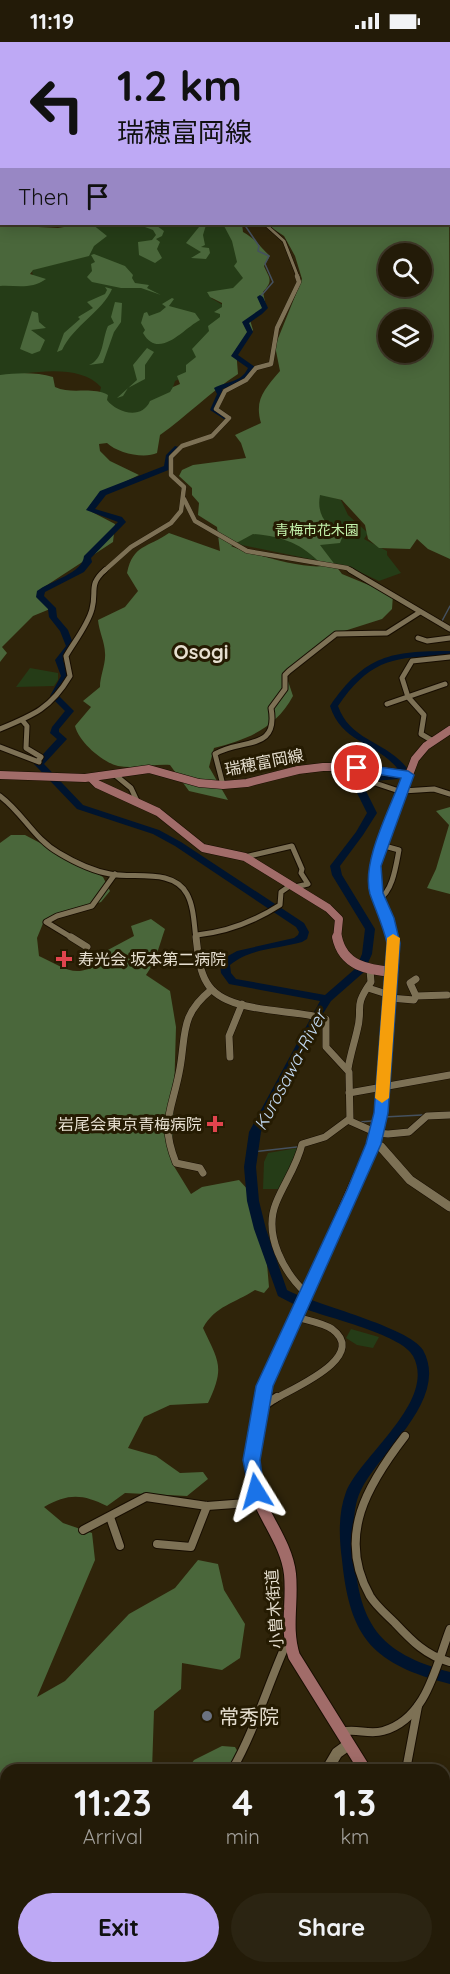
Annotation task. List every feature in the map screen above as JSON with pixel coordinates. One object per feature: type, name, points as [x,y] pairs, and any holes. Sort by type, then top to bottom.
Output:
[{"type":"main road","name":"小曽木街道","points":[[360,1764],[300,1668],[290,1645],[290,1573],[251,1471],[265,1386],[377,1133],[393,972],[393,935],[374,880],[376,859],[402,792],[406,775],[416,757],[433,741],[450,730]]},
{"type":"main road","name":"瑞穂富岡線","points":[[91,778],[135,769],[155,769],[199,783],[223,785],[250,782],[304,769],[341,766],[406,775]]},
{"type":"main road","points":[[0,775],[91,778],[95,783],[164,816],[203,848],[245,857],[293,886],[336,914],[340,924],[336,940],[347,961],[365,969],[393,972]]},
{"type":"street","points":[[0,729],[44,710],[57,698],[70,676],[66,656],[92,609],[92,590],[97,578],[133,546],[171,522],[180,511],[184,498],[184,487],[170,474],[171,457],[185,445],[214,435],[229,418],[216,409],[225,390],[246,380],[256,368],[271,364],[277,328],[299,285],[292,266],[291,251],[279,234],[266,225]]},
{"type":"street","points":[[184,498],[192,518],[238,547],[314,564],[347,568],[450,629]]},
{"type":"street","points":[[223,785],[215,754],[230,746],[258,743],[266,736],[274,724],[271,708],[287,686],[286,674],[336,634],[387,633],[420,612]]},
{"type":"street","points":[[418,638],[427,641],[450,638]]},
{"type":"street","points":[[433,741],[421,734],[424,715],[408,697],[401,680],[411,662],[450,657]]},
{"type":"street","points":[[387,704],[445,684]]},
{"type":"street","points":[[0,747],[38,762],[41,757],[26,748],[27,726],[22,720]]},
{"type":"street","points":[[341,766],[373,783],[402,792],[434,789],[450,795]]},
{"type":"street","points":[[114,774],[131,788],[138,803]]},
{"type":"street","points":[[0,796],[14,808],[47,846],[94,868],[115,874],[167,879],[181,886],[188,897],[201,970],[211,990],[222,997],[242,1004],[322,1017],[326,1020],[326,1047],[348,1070]]},
{"type":"street","points":[[379,899],[383,897],[393,878],[399,850],[381,845]]},
{"type":"street","points":[[196,935],[220,933],[274,909],[281,903],[281,892],[293,886],[308,884],[292,846],[245,857]]},
{"type":"street","points":[[87,947],[46,922],[63,913],[92,906],[110,887],[115,874]]},
{"type":"street","points":[[348,1120],[348,1070],[351,1048],[358,1029],[358,1000],[372,980],[365,969]]},
{"type":"street","points":[[416,996],[410,983],[417,979]]},
{"type":"street","points":[[368,988],[411,1001],[416,996],[447,995]]},
{"type":"street","points":[[203,1173],[200,1168],[176,1163],[168,1145],[165,1120],[178,1077],[181,1037],[187,1018],[211,990]]},
{"type":"street","points":[[230,1057],[228,1035],[242,1004]]},
{"type":"street","points":[[348,1093],[383,1089],[450,1075]]},
{"type":"street","points":[[348,1120],[377,1133],[410,1132],[426,1116],[450,1115]]},
{"type":"street","points":[[306,1295],[283,1266],[273,1223],[274,1206],[298,1163],[302,1144],[325,1137],[348,1120]]},
{"type":"street","points":[[374,1144],[381,1147],[410,1180],[450,1207]]},
{"type":"street","points":[[260,1408],[317,1378],[332,1364],[341,1350],[341,1343],[332,1329],[298,1314]]},
{"type":"street","points":[[405,1436],[377,1473],[355,1533],[368,1594],[418,1648],[436,1663],[450,1662]]},
{"type":"street","points":[[82,1530],[146,1497],[181,1504],[207,1506],[261,1502]]},
{"type":"street","points":[[157,1544],[192,1547],[207,1506]]},
{"type":"street","points":[[110,1517],[120,1546]]},
{"type":"street","points":[[407,1764],[418,1707],[450,1629]]},
{"type":"street","points":[[235,1764],[243,1751],[260,1703],[284,1649],[290,1645]]},
{"type":"street","points":[[340,1732],[387,1729],[418,1707]]},
{"type":"street","points":[[331,1764],[341,1749],[348,1745]]},
{"type":"green space","points":[[0,225],[64,227],[64,225],[93,225],[107,236],[94,246],[89,256],[33,270],[30,274],[46,279],[35,285],[0,286]]},
{"type":"green space","points":[[88,225],[229,225],[247,285],[211,298],[228,308],[193,372],[175,381],[173,387],[178,394],[147,413],[131,415],[98,400],[101,387],[92,379],[80,375],[54,371],[0,378],[0,282],[33,276],[32,271]]},
{"type":"green space","points":[[158,225],[164,231],[162,236],[156,239],[160,242],[157,249],[162,258],[155,263],[139,255],[138,242],[152,240],[156,235],[153,230],[145,227]]},
{"type":"green space","points":[[197,225],[206,225],[203,235],[205,245],[201,247],[209,248],[210,253],[206,259],[191,258],[201,252],[186,243],[199,227]]},
{"type":"green space","points":[[224,225],[242,225],[243,232],[270,256],[264,266],[270,279],[263,292],[266,307],[250,320],[253,330],[236,349],[238,374],[160,435],[157,453],[152,455],[131,454],[117,450],[107,443],[99,444],[100,451],[110,461],[139,475],[100,494],[90,505],[92,512],[115,524],[113,542],[37,593],[50,609],[33,616],[2,647],[7,653],[0,662],[0,375],[26,373],[53,377],[55,387],[102,392],[108,395],[107,400],[111,405],[123,411],[141,411],[150,401],[170,392],[173,387],[180,384],[177,376],[186,372],[186,365],[196,357],[192,349],[209,331],[208,326],[220,317],[220,314],[214,312],[222,307],[222,303],[210,297],[207,292],[233,288],[243,278],[234,266],[237,262],[232,241]]},
{"type":"green space","points":[[268,225],[449,225],[450,559],[428,549],[417,539],[410,549],[379,548],[368,539],[365,525],[342,500],[320,495],[319,503],[324,520],[342,538],[340,543],[320,545],[342,574],[393,595],[392,609],[382,619],[338,633],[285,672],[293,696],[278,717],[260,731],[214,748],[209,767],[228,800],[189,791],[170,765],[124,767],[112,764],[86,745],[75,726],[91,707],[83,701],[100,687],[105,653],[98,620],[125,607],[138,591],[127,573],[137,552],[169,533],[220,551],[217,527],[198,515],[199,503],[192,495],[192,488],[179,476],[182,470],[193,465],[246,458],[241,443],[235,435],[261,423],[259,407],[262,395],[280,371],[275,346],[302,279],[295,256],[284,236]],"holes":[[[253,534],[291,542],[323,566],[290,563],[231,546]]]},
{"type":"green space","points":[[94,254],[125,266],[133,275],[135,283],[149,285],[147,288],[161,295],[141,288],[121,288],[92,282],[87,277],[92,271],[91,264],[95,262],[91,255]]},
{"type":"green space","points":[[105,287],[112,289],[102,305],[73,333],[62,350],[57,352],[64,333],[80,319],[78,317],[93,308],[87,302],[105,294],[107,290]]},
{"type":"green space","points":[[174,299],[169,306],[195,313],[200,320],[172,340],[156,344],[149,341],[143,333],[145,330],[141,323],[144,313],[147,312],[149,316],[160,312],[166,307],[162,304]]},
{"type":"green space","points":[[115,302],[122,303],[121,322],[114,332],[103,363],[89,365],[94,362],[102,348],[108,326],[114,323],[111,317]]},
{"type":"green space","points":[[32,311],[38,313],[39,322],[46,328],[31,330],[45,340],[40,351],[32,354],[20,349]]},
{"type":"green space","points":[[147,348],[154,352],[145,365],[145,379],[128,388],[137,380],[133,365]]},
{"type":"green space","name":"青梅市花木園","points":[[322,494],[341,500],[348,515],[368,533],[364,539],[387,551],[387,555],[401,573],[379,581],[349,567],[237,544],[268,510]]},
{"type":"green space","points":[[30,668],[58,673],[58,680],[54,686],[16,687]]},
{"type":"green space","points":[[450,807],[450,894],[427,888],[436,869],[449,825],[436,811]]},
{"type":"green space","points":[[11,835],[25,835],[103,877],[110,891],[101,902],[44,921],[37,938],[39,956],[64,968],[85,970],[103,962],[106,951],[134,936],[131,926],[151,919],[165,929],[155,959],[146,975],[170,991],[176,1027],[172,1163],[191,1194],[202,1187],[239,1180],[251,1193],[267,1264],[269,1287],[264,1293],[255,1290],[226,1306],[213,1315],[203,1328],[218,1365],[217,1381],[208,1403],[170,1405],[144,1417],[128,1448],[156,1456],[180,1473],[203,1472],[208,1479],[187,1496],[125,1493],[107,1506],[83,1497],[68,1497],[44,1507],[63,1523],[92,1533],[95,1560],[37,1697],[65,1681],[129,1614],[175,1588],[198,1560],[218,1564],[224,1590],[245,1624],[240,1658],[222,1670],[182,1663],[181,1689],[154,1711],[152,1764],[0,1764],[0,843]]},
{"type":"green space","points":[[298,1148],[296,1159],[279,1189],[263,1189],[264,1162],[268,1153]]},
{"type":"green space","points":[[351,1329],[379,1337],[373,1348],[357,1345],[346,1338]]},
{"type":"green space","points":[[222,1746],[235,1747],[242,1759],[239,1764],[191,1764],[194,1760]]},
{"type":"waterway","points":[[245,225],[259,246],[258,251],[269,256],[265,264],[273,282],[260,297]]},
{"type":"waterway","points":[[260,297],[265,308],[260,313]]},
{"type":"waterway","points":[[227,417],[214,410],[221,394],[218,388],[243,380],[250,372],[252,367],[234,356],[250,332],[245,322],[257,314]]},
{"type":"waterway","points":[[178,448],[170,455],[168,467],[103,493],[90,510],[122,522],[87,558],[88,562],[81,570],[41,591],[40,597],[52,608],[53,617],[64,630],[70,646],[59,660],[65,676],[54,696],[70,711],[55,729],[54,733],[62,739],[39,764],[80,807],[156,832],[178,844],[300,925],[304,932],[303,937],[298,940],[250,950],[232,958],[225,964],[226,973],[233,982],[327,999]]},
{"type":"waterway","points":[[442,621],[450,606]]},
{"type":"waterway","name":"Kurosawa-River","points":[[327,999],[360,970],[367,954],[370,929],[337,875],[335,866],[372,813],[361,791],[363,784],[372,778],[395,777],[402,768],[395,760],[345,727],[338,718],[334,706],[348,687],[381,661],[406,655],[450,654]]},
{"type":"waterway","name":"Kurosawa-River","points":[[327,999],[255,1132],[250,1167],[253,1201],[282,1293],[395,1336],[418,1352],[425,1370],[423,1388],[403,1425],[361,1477],[353,1492],[348,1515],[348,1555],[356,1602],[363,1622],[373,1638],[403,1663],[450,1678]]},
{"type":"waterway","points":[[384,1117],[422,1115]]},
{"type":"waterway","points":[[359,1122],[372,1121]]},
{"type":"waterway","points":[[252,1152],[297,1147]]},
{"type":"slow traffic","points":[[382,1098],[393,972],[393,938]]},
{"type":"place","name":"寿光会 坂本第二病院","points":[[64,959]]},
{"type":"place","name":"岩尾会東京青梅病院","points":[[215,1124]]},
{"type":"place","name":"常秀院","points":[[207,1716]]},
{"type":"district","name":"Osogi","points":[[201,651]]},
{"type":"route","points":[[256,1491],[251,1471],[265,1386],[374,1144],[381,1113],[394,943],[388,918],[376,893],[374,866],[408,775],[357,768]]}]
